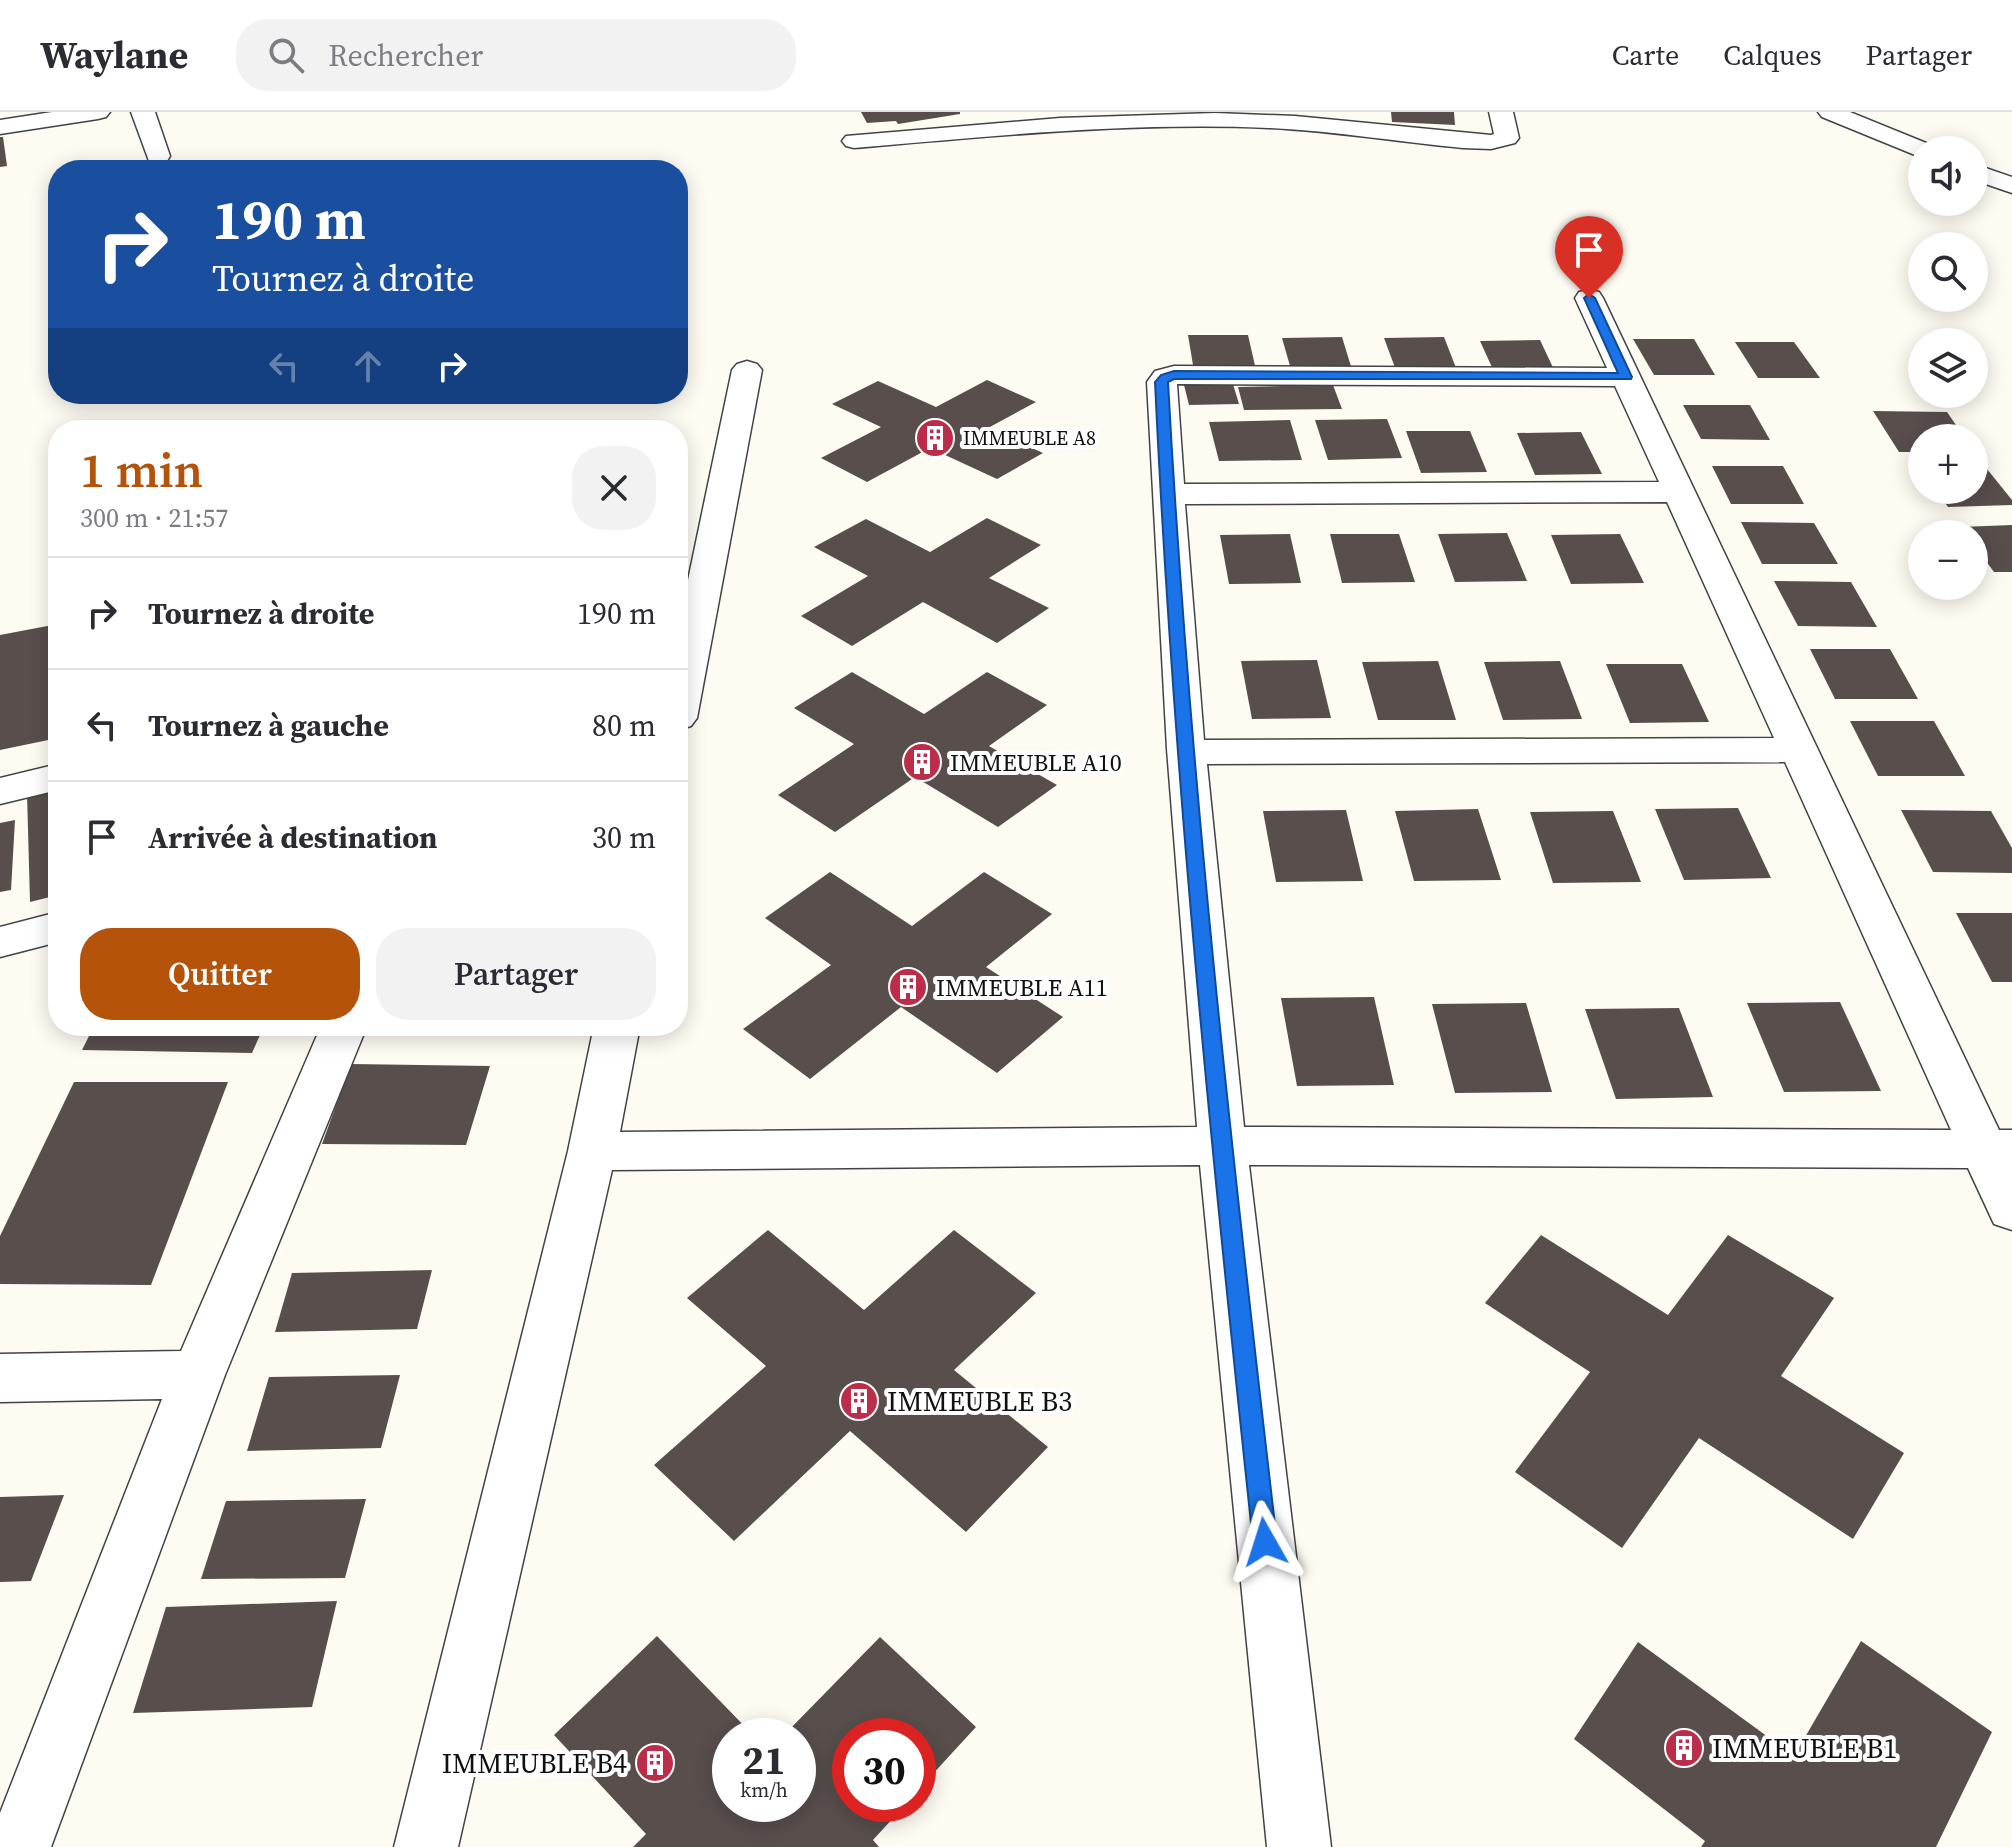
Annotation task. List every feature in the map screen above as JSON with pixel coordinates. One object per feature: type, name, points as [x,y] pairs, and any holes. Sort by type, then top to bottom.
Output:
[{"type":"street","points":[[0,127],[98,112]]},
{"type":"street","points":[[143,112],[158,156]]},
{"type":"street","points":[[854,141],[1062,123],[1178,120],[1270,122],[1491,142],[1507,138],[1501,112]]},
{"type":"street","points":[[1830,112],[1908,144]]},
{"type":"street","points":[[1988,177],[2012,186]]},
{"type":"street","points":[[1589,298],[1799,750],[1998,1149],[2012,1210]]},
{"type":"street","points":[[688,668],[747,370]]},
{"type":"street","points":[[1299,1847],[1221,1146],[1167,494],[1162,382],[1165,377],[1626,377]]},
{"type":"street","points":[[1167,494],[1680,492]]},
{"type":"street","points":[[1188,752],[1799,750]]},
{"type":"street","points":[[0,791],[48,779]]},
{"type":"street","points":[[0,942],[48,930]]},
{"type":"street","points":[[19,1847],[198,1375],[340,1036]]},
{"type":"street","points":[[426,1847],[592,1151],[615,1036]]},
{"type":"street","points":[[592,1151],[1221,1146],[1998,1149]]},
{"type":"street","points":[[0,1378],[198,1375]]},
{"type":"building","points":[[861,112],[960,114],[898,124],[896,121],[867,123]]},
{"type":"building","points":[[1391,112],[1454,112],[1455,125],[1392,122]]},
{"type":"building","points":[[0,137],[3,137],[7,166],[0,167]]},
{"type":"building","points":[[1188,335],[1248,335],[1256,370],[1194,371]]},
{"type":"building","points":[[1342,337],[1353,373],[1292,373],[1282,338]]},
{"type":"building","points":[[1444,337],[1458,373],[1397,373],[1384,338]]},
{"type":"building","points":[[1633,339],[1694,339],[1715,375],[1654,375]]},
{"type":"building","points":[[1540,340],[1557,376],[1496,376],[1480,341]]},
{"type":"building","points":[[1735,342],[1794,342],[1820,378],[1758,378]]},
{"type":"building","name":"IMMEUBLE A8","points":[[987,380],[1036,402],[988,428],[1043,453],[997,479],[930,448],[867,482],[821,458],[881,427],[832,404],[878,381],[936,407]]},
{"type":"building","points":[[1233,384],[1239,404],[1189,405],[1184,385]]},
{"type":"building","points":[[1333,385],[1342,409],[1244,410],[1238,387]]},
{"type":"building","points":[[1683,405],[1750,405],[1770,440],[1701,439]]},
{"type":"building","points":[[1873,411],[1947,412],[1955,424],[1908,424],[1908,452],[1899,452]]},
{"type":"building","points":[[1387,419],[1402,458],[1328,460],[1315,420]]},
{"type":"building","points":[[1290,420],[1302,460],[1219,461],[1209,422]]},
{"type":"building","points":[[1406,431],[1470,431],[1487,472],[1421,473]]},
{"type":"building","points":[[1581,432],[1602,474],[1535,475],[1517,433]]},
{"type":"building","points":[[1712,466],[1783,466],[1804,504],[1731,504]]},
{"type":"building","points":[[1988,470],[2012,500],[2012,505],[1948,507],[1946,504],[1988,504]]},
{"type":"building","points":[[987,518],[1041,545],[989,578],[1049,608],[997,643],[923,602],[852,646],[801,616],[868,576],[814,547],[866,519],[930,552]]},
{"type":"building","points":[[1741,522],[1814,523],[1838,564],[1762,564]]},
{"type":"building","points":[[2012,525],[2012,572],[1994,572],[1988,564],[1988,526]]},
{"type":"building","points":[[1507,533],[1527,581],[1455,582],[1438,534]]},
{"type":"building","points":[[1290,534],[1301,583],[1229,584],[1220,535]]},
{"type":"building","points":[[1330,534],[1399,534],[1415,582],[1342,583]]},
{"type":"building","points":[[1620,534],[1644,583],[1571,584],[1551,535]]},
{"type":"building","points":[[1774,581],[1851,582],[1877,627],[1798,626]]},
{"type":"building","points":[[48,626],[48,740],[0,750],[0,635]]},
{"type":"building","points":[[1810,649],[1890,649],[1918,699],[1835,699]]},
{"type":"building","points":[[1317,660],[1331,718],[1252,719],[1241,661]]},
{"type":"building","points":[[1438,661],[1456,720],[1378,720],[1362,662]]},
{"type":"building","points":[[1560,661],[1582,719],[1503,720],[1484,662]]},
{"type":"building","points":[[1606,664],[1682,664],[1709,722],[1630,723]]},
{"type":"building","name":"IMMEUBLE A10","points":[[852,672],[924,714],[987,672],[1047,705],[989,746],[1057,785],[998,827],[915,777],[835,832],[778,795],[854,744],[794,708]]},
{"type":"building","points":[[1850,721],[1934,721],[1965,776],[1878,776]]},
{"type":"building","points":[[48,789],[48,898],[30,902],[27,794]]},
{"type":"building","points":[[1738,808],[1771,878],[1684,880],[1655,809]]},
{"type":"building","points":[[1478,809],[1501,880],[1414,881],[1395,811]]},
{"type":"building","points":[[1346,810],[1363,881],[1276,882],[1263,811]]},
{"type":"building","points":[[1901,810],[1991,811],[2012,848],[2012,873],[1933,872]]},
{"type":"building","points":[[1613,811],[1641,882],[1553,883],[1530,812]]},
{"type":"building","points":[[15,820],[11,890],[0,892],[0,823]]},
{"type":"building","name":"IMMEUBLE A11","points":[[830,872],[912,926],[984,872],[1052,914],[986,967],[1063,1017],[997,1073],[901,1007],[810,1079],[743,1029],[831,965],[765,918]]},
{"type":"building","points":[[1956,913],[2012,913],[2012,982],[1992,982]]},
{"type":"building","points":[[1374,997],[1394,1085],[1297,1086],[1281,998]]},
{"type":"building","points":[[1840,1002],[1881,1091],[1784,1092],[1747,1003]]},
{"type":"building","points":[[1526,1003],[1552,1092],[1455,1093],[1432,1004]]},
{"type":"building","points":[[1679,1008],[1713,1097],[1616,1099],[1585,1009]]},
{"type":"building","points":[[89,1036],[260,1036],[252,1053],[82,1050]]},
{"type":"building","points":[[351,1064],[490,1066],[466,1145],[322,1144]]},
{"type":"building","points":[[74,1082],[228,1082],[151,1285],[0,1284],[0,1236]]},
{"type":"building","name":"IMMEUBLE B3","points":[[768,1230],[864,1310],[954,1230],[1036,1293],[954,1370],[1048,1447],[966,1532],[850,1431],[734,1541],[654,1465],[766,1366],[687,1298]]},
{"type":"building","points":[[1541,1235],[1668,1315],[1728,1235],[1834,1298],[1781,1376],[1904,1453],[1853,1539],[1699,1438],[1622,1548],[1515,1472],[1590,1372],[1485,1303]]},
{"type":"building","points":[[432,1270],[417,1329],[275,1332],[292,1273]]},
{"type":"building","points":[[400,1375],[381,1448],[247,1451],[269,1377]]},
{"type":"building","points":[[64,1495],[31,1581],[0,1582],[0,1497]]},
{"type":"building","points":[[366,1499],[345,1578],[201,1579],[226,1501]]},
{"type":"building","points":[[337,1601],[312,1707],[133,1713],[166,1607]]},
{"type":"building","name":"IMMEUBLE B4","points":[[657,1636],[737,1718],[712,1718],[712,1822],[816,1822],[816,1718],[801,1718],[880,1637],[976,1727],[936,1770],[936,1718],[832,1718],[832,1822],[890,1822],[873,1840],[879,1847],[633,1847],[646,1834],[554,1735]]},
{"type":"building","name":"IMMEUBLE B1","points":[[1861,1641],[1992,1732],[1936,1847],[1701,1847],[1705,1841],[1574,1739],[1638,1642],[1794,1756]]},
{"type":"place","name":"IMMEUBLE A8","points":[[935,438]]},
{"type":"place","name":"IMMEUBLE A10","points":[[922,762]]},
{"type":"place","name":"IMMEUBLE A11","points":[[908,987]]},
{"type":"place","name":"IMMEUBLE B3","points":[[859,1401]]},
{"type":"place","name":"IMMEUBLE B1","points":[[1684,1748]]},
{"type":"place","name":"IMMEUBLE B4","points":[[655,1763]]},
{"type":"route","points":[[1265,1542],[1221,1146],[1167,494],[1162,382],[1165,377],[1174,375],[1626,377],[1589,298]]}]
